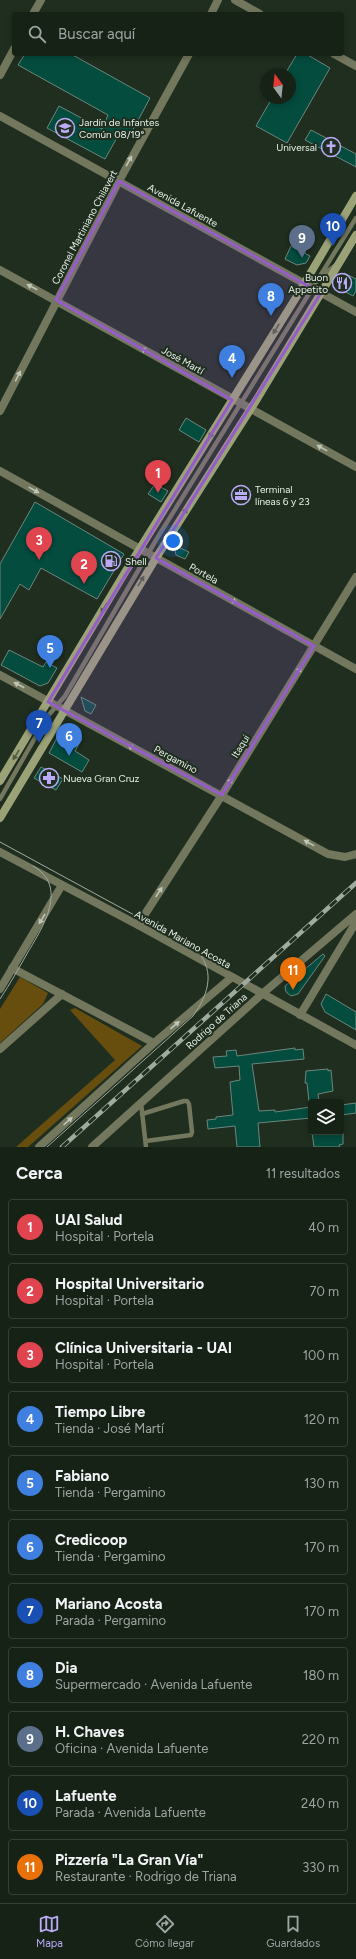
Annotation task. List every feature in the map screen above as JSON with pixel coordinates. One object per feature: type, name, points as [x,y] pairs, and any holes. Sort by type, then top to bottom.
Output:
[{"type":"main road","points":[[0,781],[52,704],[140,550],[304,284],[356,196]]},
{"type":"main road","points":[[0,818],[65,712],[152,556],[250,409],[356,235]]},
{"type":"street","points":[[34,12],[41,0]]},
{"type":"street","points":[[212,12],[218,0]]},
{"type":"street","points":[[234,0],[256,12]]},
{"type":"street","points":[[0,75],[12,53]]},
{"type":"street","name":"Coronel Martiniano Chilavert","points":[[0,411],[56,300],[187,56]]},
{"type":"street","points":[[338,56],[356,66]]},
{"type":"street","name":"Avenida Lafuente","points":[[0,116],[356,312]]},
{"type":"street","name":"José Martí","points":[[0,270],[56,300],[232,400],[356,467]]},
{"type":"street","name":"Portela","points":[[0,471],[356,669]]},
{"type":"street","name":"Itaqui","points":[[138,925],[222,795],[356,577]]},
{"type":"street","name":"Pergamino","points":[[0,675],[65,712],[222,795],[328,854],[345,857],[356,854]]},
{"type":"street","name":"Avenida Mariano Acosta","points":[[0,852],[138,925],[356,1045]]},
{"type":"street","points":[[0,989],[62,885]]},
{"type":"street","name":"Rodrigo de Triana","points":[[92,1147],[262,994],[356,914]]},
{"type":"street","points":[[300,1015],[356,922]]},
{"type":"street","points":[[12,968],[154,1044]]},
{"type":"street","points":[[39,1147],[154,1044],[232,977]]},
{"type":"street","points":[[0,1049],[62,994]]},
{"type":"lane","points":[[0,799],[52,704],[65,696],[152,556],[241,404],[356,218]]},
{"type":"lane","points":[[321,276],[339,263]]},
{"type":"lane","points":[[142,1114],[184,1101],[187,1101],[189,1104],[191,1135],[146,1141]]},
{"type":"lane","points":[[141,1103],[146,1147]]},
{"type":"highlighted area","points":[[119,181],[321,293],[156,558],[314,646],[222,795],[48,702],[232,400],[56,300]]},
{"type":"shaded area","points":[[20,977],[48,993],[43,1004],[0,1043],[0,1009]]},
{"type":"shaded area","points":[[75,1008],[142,1046],[28,1147],[16,1147],[115,1060],[70,1010]]},
{"type":"building","points":[[24,56],[75,56],[150,98],[128,139],[119,134],[105,159],[47,128],[59,106],[102,129],[108,115],[18,65]]},
{"type":"building","points":[[296,56],[309,56],[330,68],[287,143],[256,126],[269,104],[296,104],[296,68],[289,68]]},
{"type":"building","name":"Universal","points":[[311,130],[356,154],[356,167],[305,140]]},
{"type":"building","points":[[291,246],[310,256],[306,263],[297,265],[285,259]]},
{"type":"building","points":[[344,273],[356,279],[356,291],[353,296],[338,288]]},
{"type":"building","points":[[186,418],[206,430],[199,442],[179,430]]},
{"type":"building","points":[[155,484],[168,491],[161,502],[148,494]]},
{"type":"building","points":[[35,502],[124,554],[97,599],[41,568],[29,590],[20,584],[0,619],[0,564]]},
{"type":"building","points":[[178,547],[189,552],[185,559],[176,555],[175,551]]},
{"type":"building","points":[[9,650],[43,667],[46,662],[57,668],[48,683],[40,686],[1,665]]},
{"type":"building","points":[[81,697],[96,705],[91,714],[85,711]]},
{"type":"building","points":[[68,731],[82,739],[75,751],[89,760],[82,772],[49,753],[59,734]]},
{"type":"building","name":"Nueva Gran Cruz","points":[[41,767],[63,779],[56,790],[34,778]]},
{"type":"building","points":[[323,954],[325,956],[298,994],[291,996],[286,992],[285,986]]},
{"type":"building","points":[[326,994],[356,1012],[356,1030],[325,1012],[321,1004]]},
{"type":"building","points":[[295,1048],[295,1050],[303,1049],[304,1059],[252,1064],[259,1111],[275,1110],[275,1112],[308,1107],[308,1118],[258,1123],[260,1147],[237,1147],[235,1126],[208,1129],[207,1120],[216,1119],[216,1117],[233,1115],[230,1082],[240,1080],[239,1066],[215,1068],[213,1057],[227,1056],[226,1051],[236,1050],[237,1056]]},
{"type":"building","points":[[331,1070],[333,1091],[318,1094],[319,1099],[309,1099],[307,1083],[305,1083],[306,1071]]},
{"type":"building","points":[[356,1103],[356,1113],[344,1115],[344,1105]]},
{"type":"building","points":[[312,1135],[343,1135],[343,1144],[339,1145],[340,1147],[314,1147]]},
{"type":"tram line","points":[[0,842],[193,947],[205,963],[208,972],[207,989],[193,1016],[47,1147]]},
{"type":"tram line","points":[[0,999],[40,931],[50,907],[50,884],[44,874],[33,866]]},
{"type":"railway","points":[[62,1147],[356,883]]},
{"type":"place","name":"Jardín de Infantes Común 08/19°","points":[[65,128]]},
{"type":"place","name":"Universal","points":[[331,147]]},
{"type":"place","name":"Lafuente","points":[[333,246]]},
{"type":"place","name":"H. Chaves","points":[[302,258]]},
{"type":"place","name":"Buon Appetito","points":[[342,283]]},
{"type":"place","name":"Dia","points":[[271,316]]},
{"type":"place","name":"Tiempo Libre","points":[[232,378]]},
{"type":"place","name":"UAI Salud","points":[[158,493]]},
{"type":"place","name":"Terminal líneas 6 y 23","points":[[241,495]]},
{"type":"place","name":"Clínica Universitaria - UAI","points":[[39,560]]},
{"type":"place","name":"Shell","points":[[111,561]]},
{"type":"place","name":"Hospital Universitario","points":[[84,584]]},
{"type":"place","name":"Fabiano","points":[[50,668]]},
{"type":"place","name":"Mariano Acosta","points":[[39,743]]},
{"type":"place","name":"Credicoop","points":[[69,756]]},
{"type":"place","name":"Nueva Gran Cruz","points":[[49,778]]},
{"type":"place","name":"Pizzería \"La Gran Vía\"","points":[[293,990]]}]
